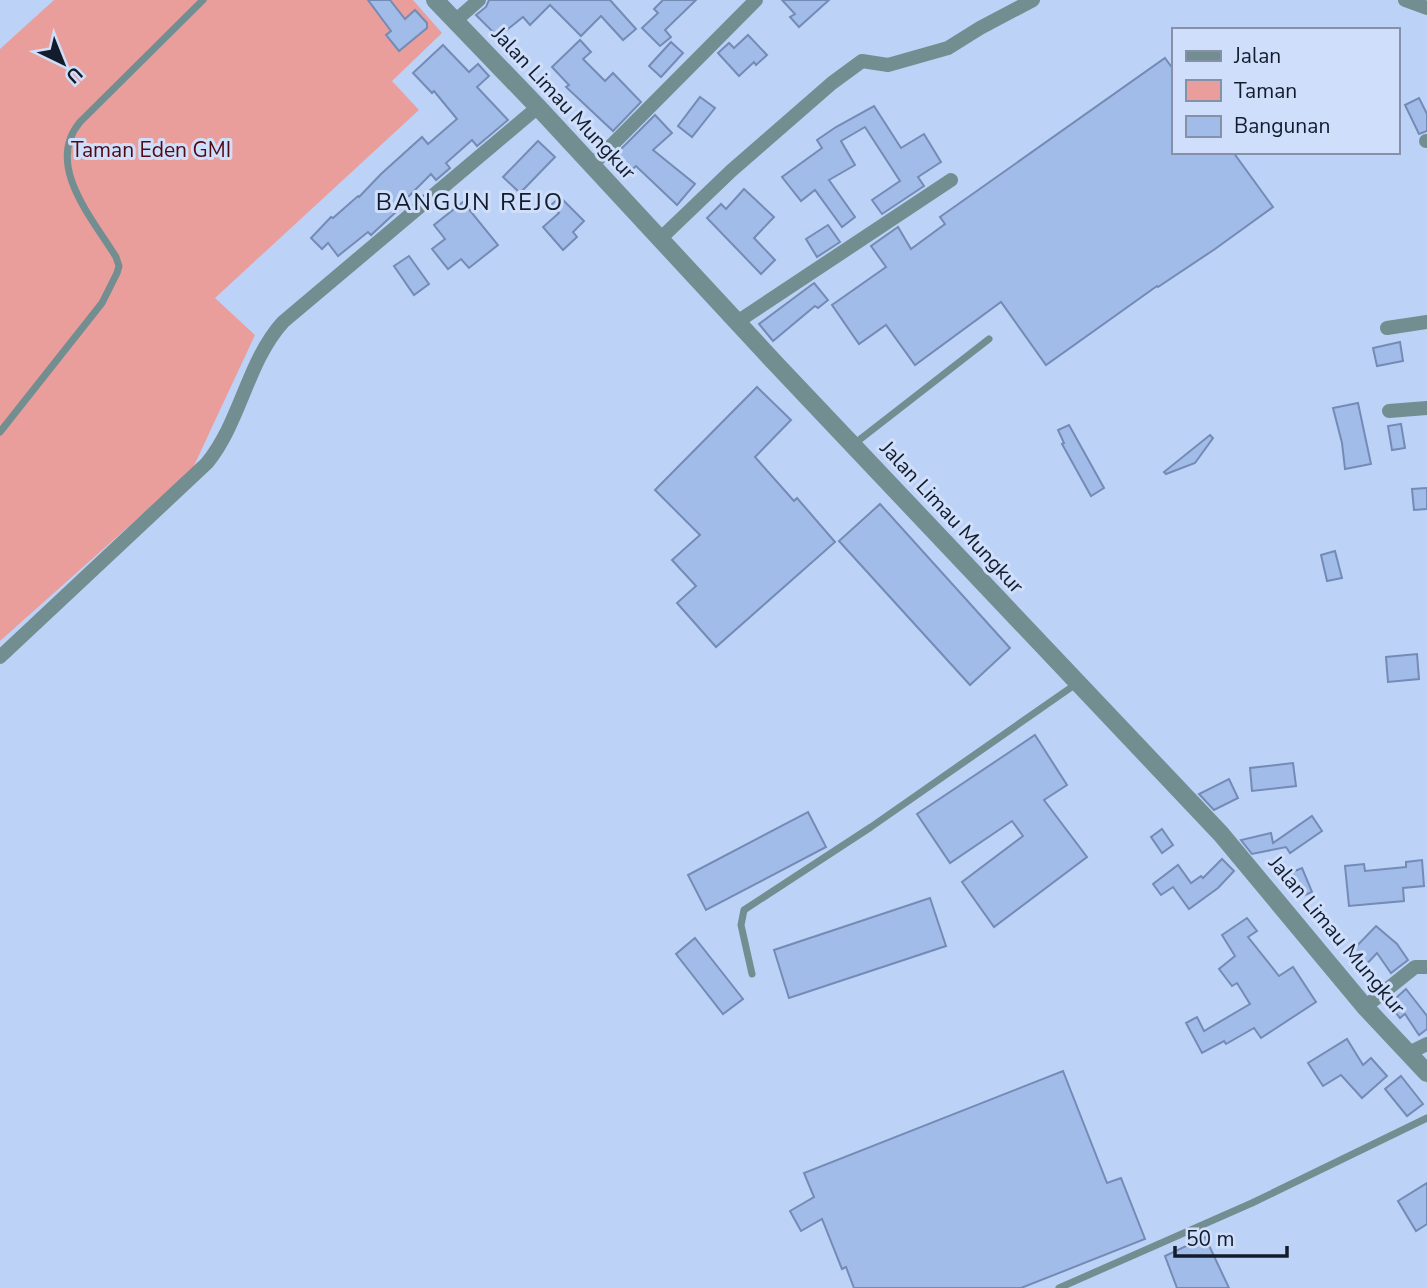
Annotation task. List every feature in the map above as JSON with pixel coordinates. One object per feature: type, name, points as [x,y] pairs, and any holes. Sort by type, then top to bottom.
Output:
[{"type":"street","name":"Jalan Limau Mungkur","points":[[435,0],[1221,834],[1366,1007],[1427,1073]]},
{"type":"street","points":[[455,21],[479,0]]},
{"type":"street","points":[[592,165],[756,0]]},
{"type":"street","points":[[660,239],[731,171],[832,83],[862,61],[888,65],[948,48],[1033,0]]},
{"type":"street","points":[[1405,0],[1427,8]]},
{"type":"street","points":[[0,657],[207,463],[222,442],[267,343],[283,322],[538,107]]},
{"type":"street","points":[[737,322],[951,180]]},
{"type":"street","points":[[1387,328],[1427,322]]},
{"type":"street","points":[[1389,411],[1427,408]]},
{"type":"street","points":[[1366,1007],[1415,967],[1427,967]]},
{"type":"street","points":[[1409,1053],[1427,1044]]},
{"type":"lane","points":[[0,432],[102,303],[119,266],[72,182],[66,156],[69,139],[80,122],[203,0]]},
{"type":"lane","points":[[853,445],[989,340]]},
{"type":"lane","points":[[752,974],[741,925],[744,910],[871,827],[1077,684]]},
{"type":"lane","points":[[1059,1288],[1252,1203],[1427,1118]]},
{"type":"green space","name":"Taman Eden GMI","points":[[54,0],[413,0],[442,33],[392,81],[419,110],[215,298],[255,335],[192,470],[0,641],[0,49]]},
{"type":"building","points":[[368,0],[390,0],[405,19],[415,10],[427,23],[427,28],[399,51],[386,35],[391,31]]},
{"type":"building","points":[[489,0],[610,0],[636,29],[623,40],[601,16],[581,36],[550,5],[530,25],[523,17],[498,37],[476,15],[486,7]]},
{"type":"building","points":[[663,0],[696,0],[665,30],[671,37],[660,46],[642,28],[658,13],[654,9]]},
{"type":"building","points":[[782,0],[829,0],[799,27],[790,17],[795,14]]},
{"type":"building","points":[[748,35],[767,55],[756,65],[754,62],[739,76],[718,53],[729,43],[734,48]]},
{"type":"building","points":[[580,40],[591,52],[583,59],[605,81],[613,73],[641,102],[613,131],[566,87],[569,85],[552,67]]},
{"type":"building","points":[[671,42],[683,53],[661,77],[649,66]]},
{"type":"building","points":[[443,45],[469,72],[478,64],[489,76],[477,87],[508,120],[477,146],[472,140],[446,163],[450,168],[436,180],[431,174],[371,235],[368,232],[338,256],[328,243],[322,249],[311,238],[331,217],[359,197],[422,137],[428,144],[457,119],[434,91],[432,93],[413,73]]},
{"type":"building","points":[[1165,58],[1172,68],[1172,154],[1234,154],[1273,207],[1046,365],[1001,302],[915,365],[886,325],[859,344],[832,305],[886,267],[871,246],[898,227],[911,249],[945,224],[940,217]]},
{"type":"building","points":[[700,97],[715,108],[692,137],[678,126]]},
{"type":"building","points":[[1419,98],[1427,114],[1427,131],[1419,134],[1405,105]]},
{"type":"building","points":[[874,106],[901,148],[924,134],[941,162],[918,177],[924,186],[882,214],[872,200],[900,181],[865,127],[841,141],[855,165],[829,180],[855,217],[842,227],[815,190],[801,201],[782,177],[822,148],[817,140]]},
{"type":"building","points":[[655,115],[672,133],[653,150],[695,184],[677,205],[636,166],[622,178],[608,162]]},
{"type":"building","points":[[538,141],[555,157],[520,193],[503,177]]},
{"type":"building","points":[[744,189],[774,217],[754,238],[775,260],[761,274],[707,218],[721,204],[726,209]]},
{"type":"building","points":[[560,197],[584,221],[573,232],[577,237],[563,250],[543,227],[559,213],[551,205]]},
{"type":"building","points":[[463,202],[498,245],[469,268],[461,259],[448,269],[432,249],[445,239],[434,225]]},
{"type":"building","points":[[828,225],[840,242],[817,257],[806,239]]},
{"type":"building","points":[[409,256],[429,284],[414,295],[394,266]]},
{"type":"building","points":[[814,283],[828,300],[818,308],[815,306],[773,341],[759,324]]},
{"type":"building","points":[[1400,342],[1403,361],[1377,366],[1373,348]]},
{"type":"building","points":[[757,387],[791,420],[755,457],[794,501],[797,498],[835,542],[716,647],[677,603],[696,586],[672,560],[700,535],[655,490]]},
{"type":"building","points":[[1358,403],[1371,464],[1345,469],[1333,408]]},
{"type":"building","points":[[1401,424],[1405,448],[1392,450],[1388,426]]},
{"type":"building","points":[[1069,425],[1104,488],[1091,496],[1062,444],[1064,443],[1058,430]]},
{"type":"building","points":[[1210,435],[1213,438],[1195,463],[1166,474],[1164,472]]},
{"type":"building","points":[[1427,488],[1427,509],[1414,510],[1412,489]]},
{"type":"building","points":[[880,504],[1010,648],[970,685],[839,541]]},
{"type":"building","points":[[1335,551],[1342,578],[1327,581],[1321,555]]},
{"type":"building","points":[[1417,654],[1419,679],[1388,682],[1386,657]]},
{"type":"building","points":[[1035,735],[1067,785],[1044,800],[1087,857],[994,927],[962,882],[1023,836],[1012,821],[950,863],[917,814]]},
{"type":"building","points":[[1293,763],[1296,786],[1252,791],[1250,768]]},
{"type":"building","points":[[1229,779],[1238,798],[1214,810],[1199,794]]},
{"type":"building","points":[[808,812],[826,847],[706,910],[688,875]]},
{"type":"building","points":[[1312,816],[1322,831],[1290,853],[1286,847],[1252,854],[1241,840],[1271,833],[1273,843]]},
{"type":"building","points":[[1162,829],[1173,845],[1162,853],[1151,837]]},
{"type":"building","points":[[1222,859],[1234,871],[1218,888],[1189,909],[1173,887],[1161,895],[1153,884],[1178,865],[1191,883],[1201,876],[1203,878]]},
{"type":"building","points":[[1422,860],[1424,886],[1403,888],[1404,901],[1349,906],[1345,866],[1364,864],[1365,871],[1406,867],[1406,862]]},
{"type":"building","points":[[1302,868],[1312,892],[1296,899],[1285,875]]},
{"type":"building","points":[[930,898],[946,946],[789,998],[774,950]]},
{"type":"building","points":[[1247,918],[1257,931],[1248,937],[1279,976],[1293,967],[1316,1002],[1261,1038],[1254,1028],[1226,1044],[1224,1041],[1202,1053],[1186,1023],[1197,1017],[1204,1031],[1250,1004],[1237,983],[1232,986],[1219,969],[1235,956],[1222,935]]},
{"type":"building","points":[[1376,926],[1397,944],[1408,960],[1391,973],[1377,953],[1361,970],[1347,956]]},
{"type":"building","points":[[695,938],[743,999],[723,1014],[676,954]]},
{"type":"building","points":[[1406,989],[1427,1016],[1427,1029],[1419,1035],[1405,1014],[1400,1018],[1389,1004]]},
{"type":"building","points":[[1347,1039],[1363,1065],[1371,1058],[1387,1076],[1362,1098],[1341,1075],[1323,1086],[1308,1063]]},
{"type":"building","points":[[1063,1071],[1107,1183],[1121,1178],[1145,1239],[1021,1288],[854,1288],[846,1267],[842,1269],[822,1219],[801,1231],[790,1211],[814,1197],[804,1173]]},
{"type":"building","points":[[1401,1076],[1423,1104],[1407,1116],[1385,1089]]},
{"type":"building","points":[[1427,1183],[1427,1224],[1416,1231],[1398,1201]]},
{"type":"building","points":[[1205,1237],[1229,1288],[1177,1288],[1165,1256]]},
{"type":"district","name":"BANGUN REJO","points":[[470,202]]}]
